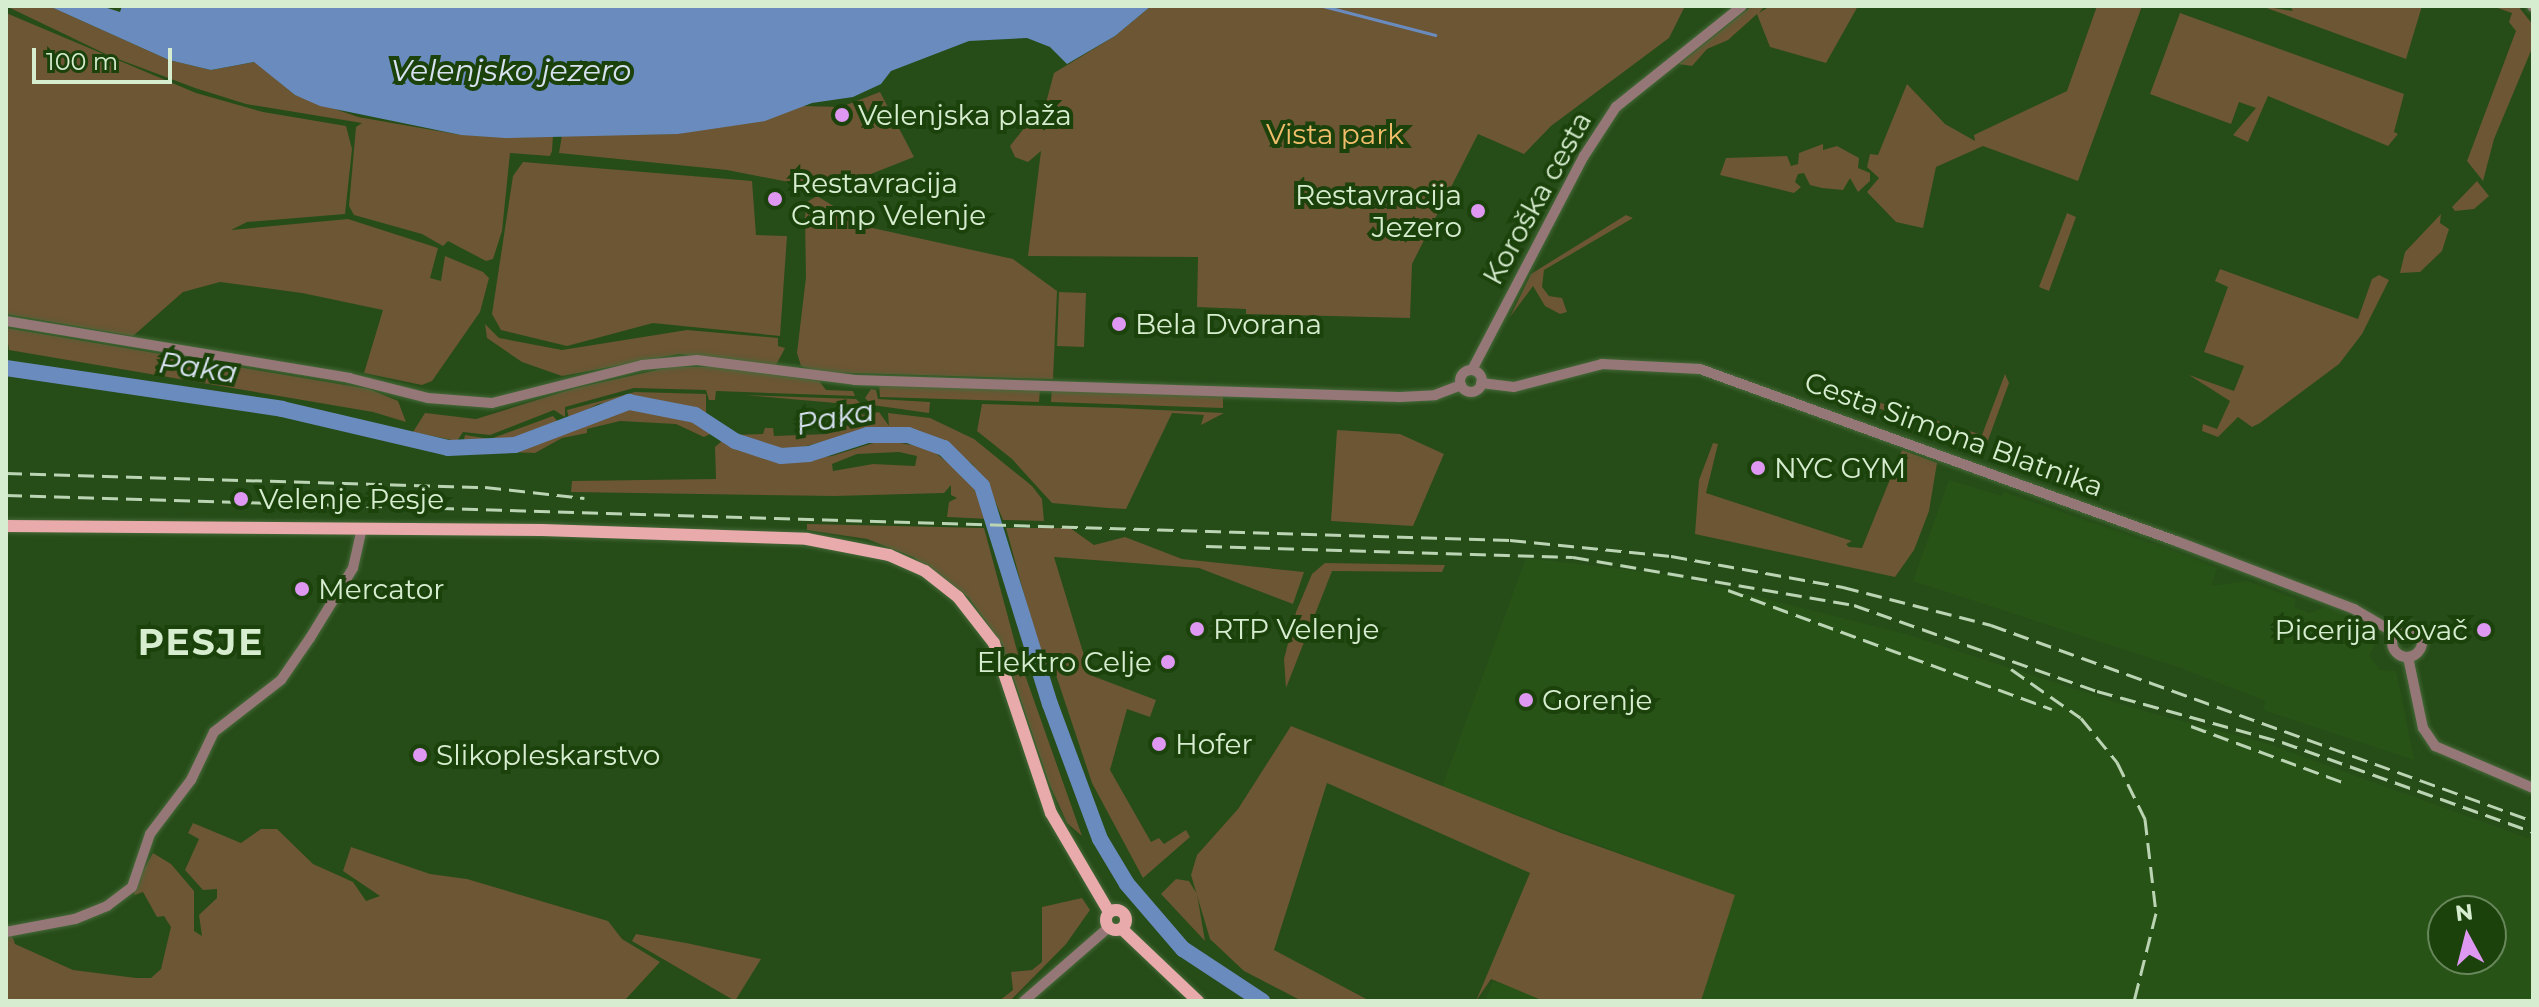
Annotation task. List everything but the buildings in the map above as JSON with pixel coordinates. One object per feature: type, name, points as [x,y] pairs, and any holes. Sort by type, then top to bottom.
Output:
[{"type":"main road","points":[[6,526],[362,528],[807,539],[856,544],[925,571],[958,597],[994,643],[1051,813],[1109,912],[1115,928],[1198,1001]]},
{"type":"main road","points":[[1109,912],[1125,914],[1115,928]]},
{"type":"street","name":"Koroška cesta","points":[[1461,385],[1462,375],[1472,370],[1584,156],[1616,107],[1742,6]]},
{"type":"street","points":[[6,321],[349,378],[428,398],[492,403],[642,365],[697,360],[855,380],[1400,397],[1435,395],[1461,385]]},
{"type":"street","name":"Cesta Simona Blatnika","points":[[1461,385],[1472,391],[1481,383],[1514,387],[1602,364],[1700,369],[2176,541],[2354,609],[2395,633]]},
{"type":"street","points":[[1472,370],[1481,383]]},
{"type":"street","points":[[6,932],[75,919],[107,906],[132,887],[150,834],[191,780],[219,725],[281,680],[310,638],[353,568],[362,528]]},
{"type":"street","points":[[2408,657],[2421,649],[2422,637],[2406,627],[2395,633],[2394,649],[2408,657],[2423,728],[2435,746],[2533,788]]},
{"type":"street","points":[[1024,1001],[1115,928]]},
{"type":"shaded area","points":[[1949,480],[2002,496],[2004,492],[2217,568],[2211,586],[2247,581],[2296,599],[2294,607],[2309,613],[2325,607],[2354,617],[2377,641],[2369,655],[2380,670],[2396,671],[2414,760],[2263,710],[2266,701],[2181,668],[1913,581]]},
{"type":"shaded area","points":[[1526,558],[1671,575],[1905,634],[2133,708],[2265,743],[2533,840],[2533,1001],[1696,1001],[1733,895],[1442,787]]},
{"type":"shaded area","points":[[1493,981],[1540,997],[1542,1001],[1485,1001]]},
{"type":"green space","points":[[6,6],[49,6],[169,60],[211,70],[255,62],[295,95],[358,117],[461,135],[553,135],[552,151],[550,156],[510,153],[502,231],[493,259],[486,261],[448,241],[443,246],[422,234],[354,215],[349,206],[356,127],[362,123],[246,104],[195,88],[110,56]]},
{"type":"green space","name":"Vista park","points":[[1151,6],[1685,6],[1669,38],[1551,126],[1524,154],[1478,134],[1412,264],[1410,318],[1246,314],[1246,309],[1197,307],[1198,257],[1028,256],[1041,151],[1028,162],[1015,157],[1010,146],[1047,99],[1054,73],[1115,36]]},
{"type":"green space","points":[[1752,6],[1765,6],[1759,13],[1770,6],[1858,6],[1826,63],[1770,47],[1757,14],[1728,40],[1707,49],[1692,66],[1679,64]]},
{"type":"green space","points":[[2097,6],[2142,6],[2078,181],[1983,146],[1936,167],[1923,228],[1896,222],[1867,192],[1879,178],[1867,167],[1870,154],[1878,155],[1907,84],[1945,124],[1975,141],[1974,135],[2067,91]]},
{"type":"green space","points":[[2261,6],[2293,11],[2290,6],[2422,6],[2406,59]]},
{"type":"green space","points":[[2492,6],[2519,7],[2533,25],[2533,46],[2494,139],[2483,181],[2467,161],[2516,31],[2509,22],[2512,13]]},
{"type":"green space","points":[[6,13],[196,93],[263,112],[346,126],[352,149],[345,214],[247,222],[231,230],[348,219],[438,248],[430,278],[441,281],[445,256],[483,272],[489,278],[480,312],[432,381],[422,385],[364,373],[383,310],[302,293],[220,282],[183,292],[133,336],[6,314]]},
{"type":"green space","points":[[2180,13],[2404,94],[2394,132],[2398,134],[2388,146],[2268,96],[2248,142],[2233,135],[2256,108],[2239,102],[2231,124],[2150,94]]},
{"type":"green space","name":"Velenjska plaža","points":[[880,92],[914,157],[853,181],[804,185],[727,170],[559,153],[562,135],[678,134],[801,106],[841,107]]},
{"type":"green space","points":[[1823,144],[1823,150],[1837,146],[1859,158],[1858,168],[1870,173],[1870,181],[1858,192],[1850,178],[1843,190],[1822,188],[1810,185],[1804,173],[1798,174],[1795,182],[1801,187],[1794,193],[1720,175],[1726,158],[1787,156],[1791,166],[1798,164],[1799,153]]},
{"type":"green space","points":[[523,162],[752,181],[756,235],[787,236],[780,336],[653,323],[567,346],[501,330],[492,314],[513,176]]},
{"type":"green space","points":[[2477,181],[2489,196],[2474,209],[2455,211],[2452,207]]},
{"type":"green space","points":[[817,196],[868,227],[1013,259],[1057,291],[1053,379],[821,372],[801,366],[797,353],[806,277],[805,217],[807,202]]},
{"type":"green space","points":[[2067,213],[2076,217],[2049,291],[2039,287]]},
{"type":"green space","points":[[2441,214],[2440,223],[2449,229],[2442,251],[2420,272],[2400,273],[2405,252]]},
{"type":"green space","points":[[1626,215],[1633,218],[1544,270],[1542,287],[1549,296],[1562,298],[1567,312],[1560,314],[1545,306],[1533,286],[1510,317],[1531,274]]},
{"type":"green space","points":[[2220,269],[2358,319],[2372,279],[2379,275],[2389,280],[2362,334],[2339,364],[2260,423],[2252,427],[2238,417],[2218,437],[2202,431],[2203,424],[2217,429],[2230,401],[2189,375],[2234,391],[2244,366],[2204,352],[2228,287],[2215,281]]},
{"type":"green space","points":[[1059,292],[1086,293],[1084,347],[1057,346]]},
{"type":"green space","points":[[485,324],[499,338],[562,350],[687,330],[778,338],[778,346],[785,348],[776,365],[679,354],[562,376],[522,362],[487,338]]},
{"type":"green space","points":[[6,328],[369,389],[398,401],[406,422],[373,412],[9,350]]},
{"type":"green space","points":[[671,367],[719,367],[819,381],[826,390],[853,391],[855,396],[716,391],[715,400],[709,400],[706,390],[634,388],[565,407],[565,417],[554,410],[490,435],[463,432],[457,441],[413,432],[425,413],[476,419],[576,388]]},
{"type":"green space","points":[[2005,374],[2009,383],[1987,443],[1862,403],[1868,399],[1982,435]]},
{"type":"green space","points":[[879,383],[1040,389],[1039,402],[880,397]]},
{"type":"green space","points":[[1052,388],[1223,396],[1223,408],[1051,402]]},
{"type":"green space","points":[[871,389],[876,390],[878,399],[930,402],[929,413],[872,405],[865,398]]},
{"type":"green space","points":[[635,392],[706,394],[706,416],[641,398],[598,404],[569,419],[567,410]]},
{"type":"green space","points":[[744,395],[856,399],[860,403],[858,405]]},
{"type":"green space","points":[[982,404],[1224,413],[1201,425],[1204,415],[1172,413],[1126,509],[1052,503],[1012,459],[977,431]]},
{"type":"green space","points":[[631,409],[678,414],[712,433],[704,437],[676,424],[620,421],[562,438],[535,453],[510,452],[594,416]]},
{"type":"green space","points":[[853,410],[864,415],[879,412],[889,426],[888,413],[930,418],[974,439],[1032,486],[1042,499],[1044,521],[1003,520],[988,484],[972,464],[931,435],[882,427],[782,452],[733,435],[763,434],[765,428],[773,428],[774,436],[827,434],[846,427],[853,420]]},
{"type":"green space","points":[[553,416],[558,422],[506,443],[485,446],[437,444],[409,438],[411,434],[463,444],[465,435],[490,439]]},
{"type":"green space","points":[[1337,430],[1400,434],[1444,454],[1413,526],[1331,521]]},
{"type":"green space","points":[[723,440],[775,462],[832,456],[883,440],[929,448],[969,479],[989,519],[947,517],[949,502],[957,498],[951,495],[951,485],[944,493],[835,496],[571,492],[572,481],[716,479],[715,447]],"holes":[[[899,452],[917,456],[915,466],[873,464],[833,471],[832,464],[857,454]]]},
{"type":"green space","points":[[1713,443],[1718,444],[1706,493],[1852,541],[1846,544],[1849,547],[1862,548],[1902,450],[1937,463],[1929,511],[1914,550],[1895,577],[1695,534],[1699,480]]},
{"type":"green space","points":[[807,524],[984,528],[1019,658],[1082,836],[1067,823],[1049,783],[1002,644],[969,598],[913,557],[867,539],[807,530]]},
{"type":"green space","points":[[1006,528],[1070,528],[1094,545],[1125,537],[1182,559],[1304,572],[1293,604],[1199,568],[1054,557],[1090,675],[1156,700],[1150,717],[1127,709],[1110,770],[1151,842],[1159,838],[1164,844],[1186,830],[1190,837],[1143,878],[1092,783],[1056,675],[1046,675]]},
{"type":"green space","points":[[1325,563],[1445,565],[1442,572],[1332,571],[1286,688],[1284,659],[1296,612],[1312,574]]},
{"type":"green space","points":[[1291,726],[1561,833],[1735,895],[1701,1001],[1544,1001],[1491,979],[1476,1001],[1530,873],[1327,783],[1274,950],[1370,1001],[1302,1001],[1244,971],[1210,939],[1191,875],[1197,855],[1238,809]]},
{"type":"green space","points":[[193,823],[241,843],[261,829],[277,829],[313,864],[353,882],[366,901],[380,896],[343,871],[351,847],[430,874],[467,879],[608,921],[622,939],[660,962],[624,1001],[6,1001],[6,918],[15,944],[73,970],[151,978],[161,969],[171,927],[164,916],[157,917],[143,892],[135,895],[132,890],[153,853],[171,864],[194,891],[194,931],[202,936],[199,915],[217,898],[217,889],[203,890],[185,870],[199,839],[188,833]]},
{"type":"green space","points":[[1176,879],[1189,881],[1197,894],[1205,941],[1161,894]]},
{"type":"green space","points":[[1082,898],[1090,910],[1066,944],[1010,1001],[999,1001],[1013,990],[1011,972],[1032,970],[1042,962],[1042,907]]},
{"type":"green space","points":[[636,934],[761,959],[735,1001],[632,941]]},
{"type":"water","name":"Velenjsko jezero","points":[[49,6],[101,6],[120,12],[122,6],[1151,6],[1115,36],[1067,64],[1050,47],[1027,38],[969,41],[891,71],[881,84],[853,97],[812,103],[765,121],[678,134],[505,138],[461,135],[320,106],[295,95],[254,62],[211,70],[169,60]]},
{"type":"waterway","points":[[1323,6],[1435,35]]},
{"type":"waterway","name":"Paka","points":[[6,368],[282,409],[448,448],[515,445],[629,402],[695,415],[735,441],[781,456],[809,454],[868,435],[908,435],[944,448],[982,486],[1050,704],[1100,839],[1127,884],[1183,949],[1262,1001]]},
{"type":"railway","points":[[6,473],[485,487],[584,498]]},
{"type":"railway","points":[[6,495],[1510,540],[1671,556],[1843,587],[1991,625],[2533,821]]},
{"type":"railway","points":[[1206,546],[1573,557],[1854,605],[2097,691],[2282,742],[2533,832]]},
{"type":"railway","points":[[1728,590],[2052,709]]},
{"type":"railway","points":[[2011,669],[2081,718],[2117,762],[2145,819],[2156,913],[2134,1001]]},
{"type":"railway","points":[[2191,726],[2345,783]]},
{"type":"place","name":"Velenjska plaža","points":[[842,115]]},
{"type":"place","name":"Restavracija Camp Velenje","points":[[775,199]]},
{"type":"place","name":"Restavracija Jezero","points":[[1478,211]]},
{"type":"place","name":"Bela Dvorana","points":[[1119,324]]},
{"type":"place","name":"NYC GYM","points":[[1758,468]]},
{"type":"place","name":"Velenje Pesje","points":[[241,499]]},
{"type":"place","name":"Mercator","points":[[302,589]]},
{"type":"place","name":"RTP Velenje","points":[[1197,629]]},
{"type":"place","name":"Picerija Kovač","points":[[2484,630]]},
{"type":"place","name":"Elektro Celje","points":[[1168,662]]},
{"type":"place","name":"Gorenje","points":[[1526,700]]},
{"type":"place","name":"Hofer","points":[[1159,744]]},
{"type":"place","name":"Slikopleskarstvo","points":[[420,755]]},
{"type":"district","name":"PESJE","points":[[201,643]]}]
